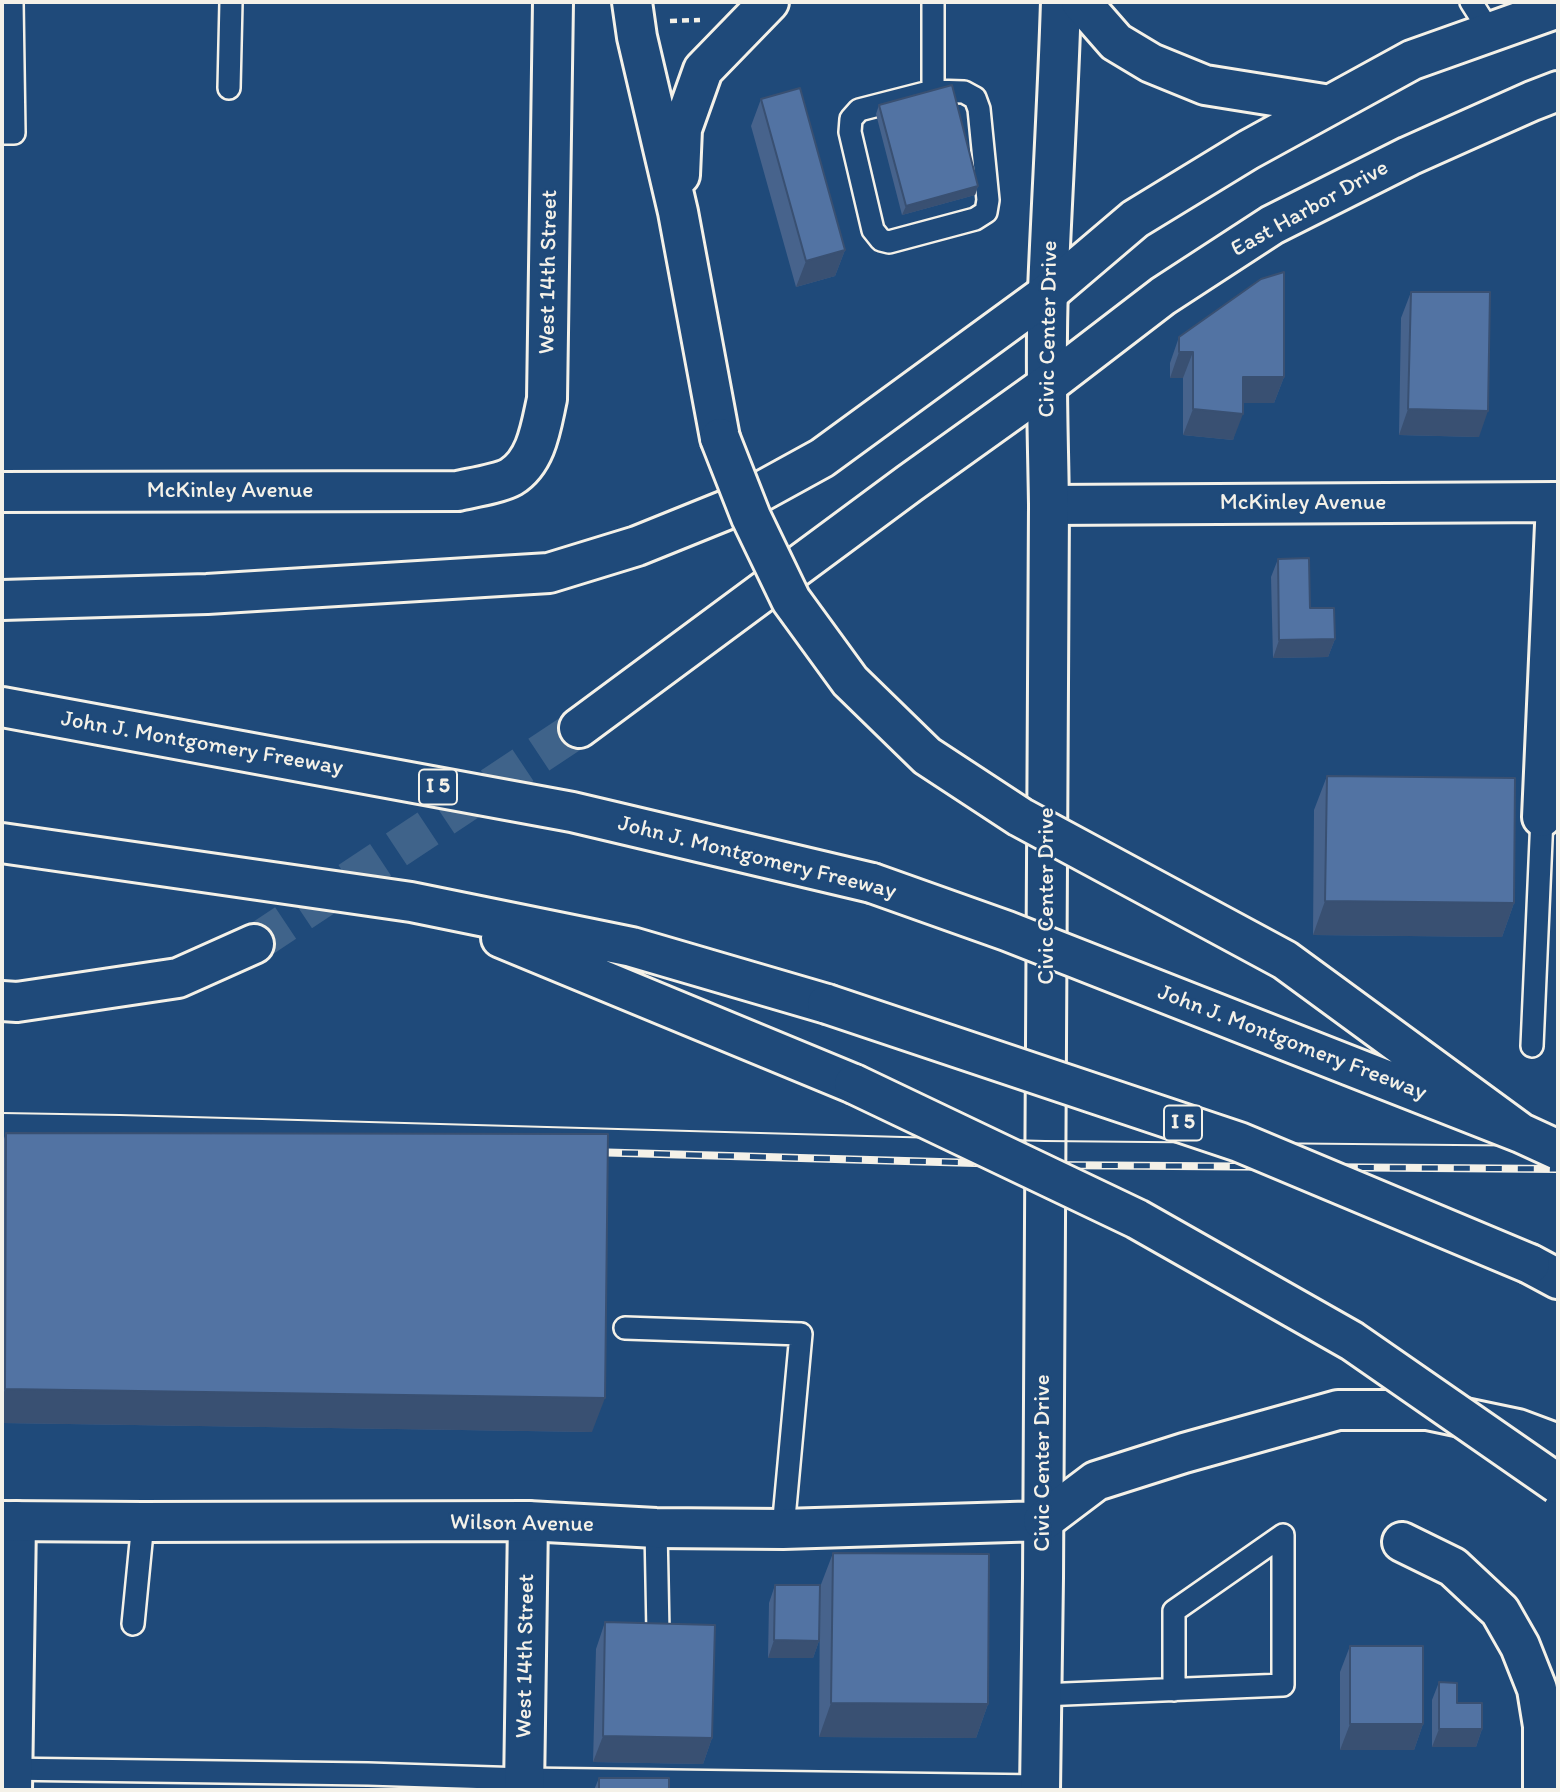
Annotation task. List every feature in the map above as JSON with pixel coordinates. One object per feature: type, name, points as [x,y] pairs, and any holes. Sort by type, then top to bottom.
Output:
[{"type":"main road","name":"West 14th Street","points":[[458,491],[510,478],[529,462],[547,399],[554,2]]},
{"type":"main road","points":[[632,2],[637,37],[678,212],[720,438],[751,517],[791,600],[850,681],[927,756],[1020,817],[1285,960],[1521,1133]]},
{"type":"main road","points":[[678,212],[682,129],[703,70],[769,2]]},
{"type":"main road","name":"Civic Center Drive","points":[[1040,1788],[1049,505],[1048,293],[1061,2]]},
{"type":"main road","points":[[1082,2],[1116,42],[1151,63],[1205,85],[1330,105]]},
{"type":"main road","points":[[2,600],[207,594],[549,573],[637,546],[731,508],[822,458],[1048,293],[1135,219],[1248,150],[1412,60],[1481,17],[1558,8]]},
{"type":"main road","name":"East Harbor Drive","points":[[579,728],[1047,385],[1163,296],[1272,225],[1409,156],[1558,91]]},
{"type":"main road","name":"McKinley Avenue","points":[[2,492],[458,491]]},
{"type":"main road","name":"McKinley Avenue","points":[[1049,505],[1557,508]]},
{"type":"main road","points":[[1542,817],[1554,654],[1557,508]]},
{"type":"main road","name":"John J. Montgomery Freeway","points":[[2,707],[572,812],[872,883],[1007,931],[1521,1133],[1558,1150]]},
{"type":"main road","name":"I 5","points":[[2,843],[411,902],[632,947],[827,1004],[1239,1142],[1544,1272]]},
{"type":"main road","points":[[411,902],[853,1084],[1138,1219],[1352,1341],[1558,1483]]},
{"type":"main road","points":[[2,1001],[17,1002],[178,978],[254,944]]},
{"type":"main road","points":[[1043,1521],[1096,1481],[1338,1410],[1427,1410],[1518,1429],[1558,1444]]},
{"type":"main road","points":[[9,1521],[9,1776]]},
{"type":"main road","name":"Wilson Avenue","points":[[9,1521],[527,1521],[656,1528],[783,1529],[1043,1521]]},
{"type":"main road","name":"West 14th Street","points":[[524,1785],[527,1521]]},
{"type":"main road","points":[[1402,1542],[1453,1567],[1500,1611],[1520,1646],[1537,1689],[1543,1726],[1543,1790]]},
{"type":"lane","points":[[2,134],[14,133],[12,2]]},
{"type":"lane","points":[[229,88],[232,2]]},
{"type":"lane","points":[[933,2],[933,91]]},
{"type":"lane","points":[[933,91],[964,92],[975,98],[979,109],[987,187],[986,212],[975,219],[889,243],[881,240],[873,230],[850,132],[851,119],[859,110],[933,91]]},
{"type":"lane","points":[[1532,1046],[1542,817]]},
{"type":"lane","points":[[625,1328],[800,1334],[783,1529]]},
{"type":"lane","points":[[134,1624],[143,1522]]},
{"type":"lane","points":[[656,1528],[658,1633]]},
{"type":"lane","points":[[1041,1695],[1174,1690],[1283,1685],[1283,1535],[1174,1611],[1174,1690]]},
{"type":"lane","points":[[9,1776],[368,1774],[524,1785],[1040,1788]]},
{"type":"path","points":[[667,21],[701,20]]},
{"type":"building","points":[[952,85],[978,186],[906,206],[879,105]]},
{"type":"building","points":[[800,88],[845,250],[806,261],[761,99]]},
{"type":"building","points":[[1284,272],[1284,377],[1243,377],[1243,414],[1193,409],[1193,352],[1179,352],[1179,337],[1261,279]]},
{"type":"building","points":[[1411,292],[1490,292],[1488,411],[1408,409]]},
{"type":"building","points":[[1309,558],[1310,608],[1334,608],[1335,639],[1279,640],[1278,559]]},
{"type":"building","points":[[1327,776],[1515,778],[1514,903],[1325,901]]},
{"type":"building","points":[[6,1133],[608,1134],[605,1398],[5,1389]]},
{"type":"building","points":[[833,1553],[989,1554],[988,1704],[831,1703]]},
{"type":"building","points":[[775,1585],[820,1585],[819,1641],[774,1640]]},
{"type":"building","points":[[605,1622],[715,1625],[712,1738],[603,1736]]},
{"type":"building","points":[[1350,1646],[1423,1646],[1423,1724],[1350,1724]]},
{"type":"building","points":[[1439,1682],[1457,1683],[1457,1703],[1482,1703],[1482,1729],[1439,1729]]},
{"type":"building","points":[[599,1778],[669,1778],[669,1790],[599,1790]]},
{"type":"tunnel","points":[[254,944],[579,728]]},
{"type":"tram line","points":[[2,1113],[1045,1141],[1558,1146]]},
{"type":"railway","points":[[590,1152],[1045,1165],[1558,1169]]}]
